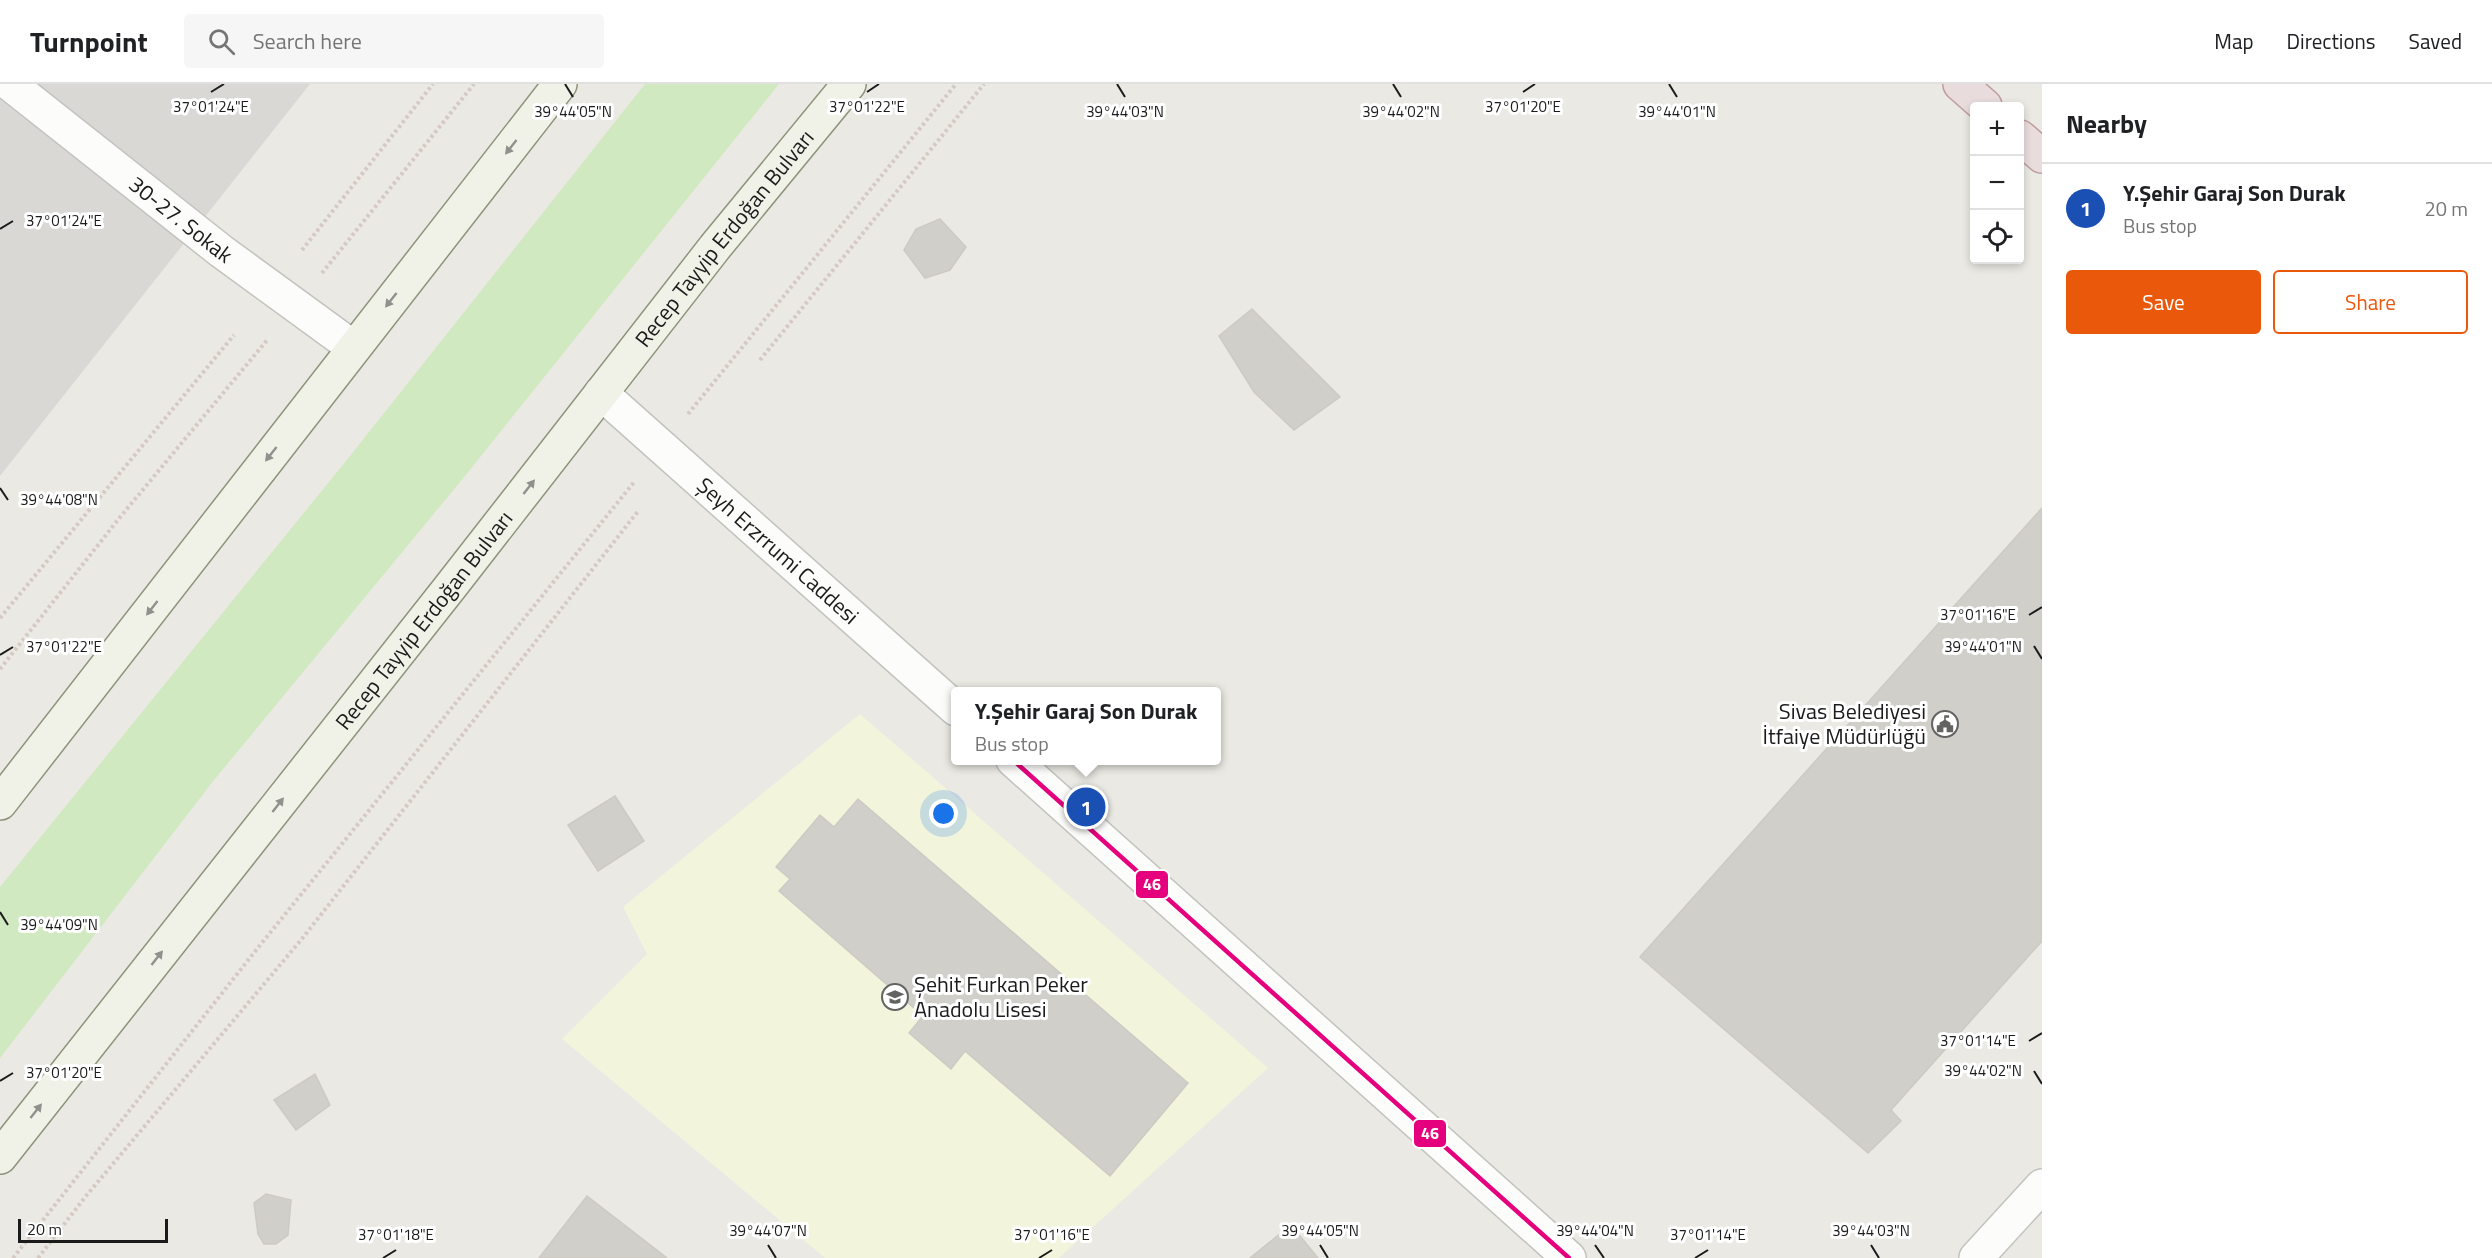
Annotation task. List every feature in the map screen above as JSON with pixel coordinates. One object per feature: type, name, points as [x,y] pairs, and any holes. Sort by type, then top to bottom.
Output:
[{"type":"highway","points":[[1960,84],[1980,102]]},
{"type":"highway","points":[[2024,141],[2042,156]]},
{"type":"street","name":"30-27. Sokak","points":[[10,84],[221,251],[354,348]]},
{"type":"street","points":[[0,803],[560,84]]},
{"type":"street","name":"Recep Tayyip Erdoğan Bulvarı","points":[[0,1157],[715,247],[849,84]]},
{"type":"street","name":"Şeyh Erzrrumi Caddesi","points":[[602,393],[951,705]]},
{"type":"street","points":[[1019,765],[1569,1258]]},
{"type":"street","points":[[1976,1258],[2042,1186]]},
{"type":"path","points":[[302,250],[433,84]]},
{"type":"path","points":[[0,669],[474,84]]},
{"type":"path","points":[[13,1258],[253,954],[956,84]]},
{"type":"path","points":[[760,360],[984,84]]},
{"type":"path","points":[[0,618],[234,335]]},
{"type":"path","points":[[38,1258],[86,1196],[301,940],[639,510]]},
{"type":"shaded area","points":[[0,84],[310,84],[0,476]]},
{"type":"shaded area","name":"Şehit Furkan Peker Anadolu Lisesi","points":[[860,714],[1268,1068],[1059,1258],[825,1258],[562,1039],[647,954],[623,907]]},
{"type":"green space","points":[[645,84],[779,84],[465,476],[214,780],[0,1058],[0,887],[346,461]]},
{"type":"building","points":[[940,219],[966,247],[950,270],[925,278],[904,250],[916,229]]},
{"type":"building","points":[[1252,309],[1340,397],[1294,430],[1254,392],[1219,336]]},
{"type":"building","name":"Sivas Belediyesi İtfaiye Müdürlüğü","points":[[2042,508],[2042,941],[1891,1110],[1901,1121],[1868,1153],[1640,957]]},
{"type":"building","points":[[615,796],[644,841],[598,871],[568,825]]},
{"type":"building","points":[[858,799],[1188,1083],[1110,1176],[965,1051],[951,1069],[909,1033],[923,1016],[779,891],[790,879],[776,867],[820,815],[834,827]]},
{"type":"building","points":[[315,1074],[330,1105],[296,1130],[274,1100]]},
{"type":"building","points":[[266,1194],[291,1200],[288,1235],[276,1244],[264,1244],[258,1234],[254,1203]]},
{"type":"building","points":[[587,1196],[667,1258],[539,1258]]},
{"type":"building","points":[[1291,1225],[1318,1258],[1250,1258]]},
{"type":"transit line","name":"46","points":[[1019,765],[1569,1258]]},
{"type":"place","name":"Sivas Belediyesi İtfaiye Müdürlüğü","points":[[1945,724]]},
{"type":"place","name":"Y.Şehir Garaj Son Durak","points":[[1086,807]]},
{"type":"place","name":"Şehit Furkan Peker Anadolu Lisesi","points":[[895,997]]}]
